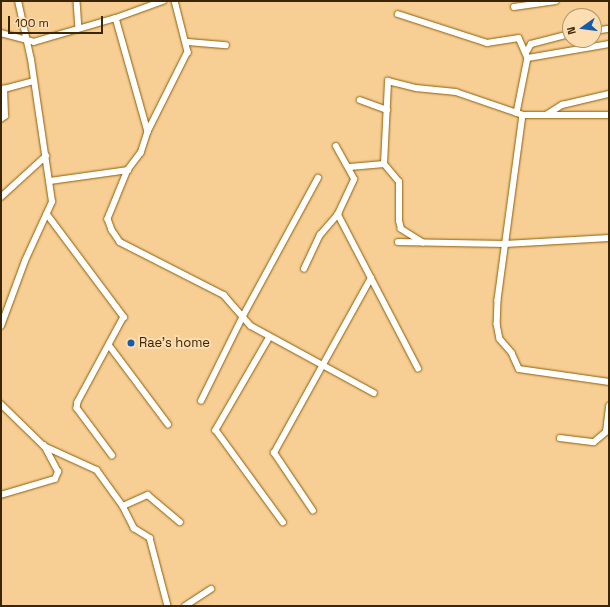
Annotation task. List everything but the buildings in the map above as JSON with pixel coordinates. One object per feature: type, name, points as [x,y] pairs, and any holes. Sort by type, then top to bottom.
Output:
[{"type":"street","points":[[1,326],[52,202],[50,181],[27,42],[18,1]]},
{"type":"street","points":[[77,1],[80,28]]},
{"type":"street","points":[[1,33],[27,42],[34,42],[116,18],[163,1]]},
{"type":"street","points":[[175,1],[188,42],[188,52],[148,132],[141,153],[128,170],[108,219],[112,230],[120,242],[224,295],[244,316],[251,326],[374,393]]},
{"type":"street","points":[[514,7],[556,1]]},
{"type":"street","points":[[398,14],[487,43],[520,38],[527,56]]},
{"type":"street","points":[[116,18],[148,132]]},
{"type":"street","points":[[562,36],[531,44],[527,56],[497,324],[500,339],[512,353],[519,369],[609,382]]},
{"type":"street","points":[[188,42],[226,45]]},
{"type":"street","points":[[527,56],[609,44]]},
{"type":"street","points":[[1,119],[5,116],[4,90],[33,81]]},
{"type":"street","points":[[423,243],[401,229],[399,182],[384,164],[388,81],[416,88],[456,92],[520,114],[609,115]]},
{"type":"street","points":[[545,115],[562,105],[609,94]]},
{"type":"street","points":[[360,100],[387,110]]},
{"type":"street","points":[[304,269],[320,236],[338,214],[354,179],[350,167],[336,147]]},
{"type":"street","points":[[1,197],[46,156]]},
{"type":"street","points":[[350,167],[384,164]]},
{"type":"street","points":[[50,181],[128,170]]},
{"type":"street","points":[[202,401],[244,316],[318,178]]},
{"type":"street","points":[[47,214],[124,317],[78,402],[77,408],[112,455]]},
{"type":"street","points":[[338,214],[418,368]]},
{"type":"street","points":[[398,242],[506,244],[609,238]]},
{"type":"street","points":[[312,511],[274,453],[371,278]]},
{"type":"street","points":[[270,337],[216,430],[283,522]]},
{"type":"street","points":[[108,345],[168,424]]},
{"type":"street","points":[[1,404],[44,446],[58,472],[55,479],[1,496]]},
{"type":"street","points":[[560,438],[594,442],[608,432],[609,406]]},
{"type":"street","points":[[44,446],[97,470],[123,506],[134,528],[150,538],[168,606]]},
{"type":"street","points":[[123,506],[148,496],[180,522]]},
{"type":"street","points":[[185,606],[211,589]]},
{"type":"place","name":"Rae's home","points":[[131,343]]}]
